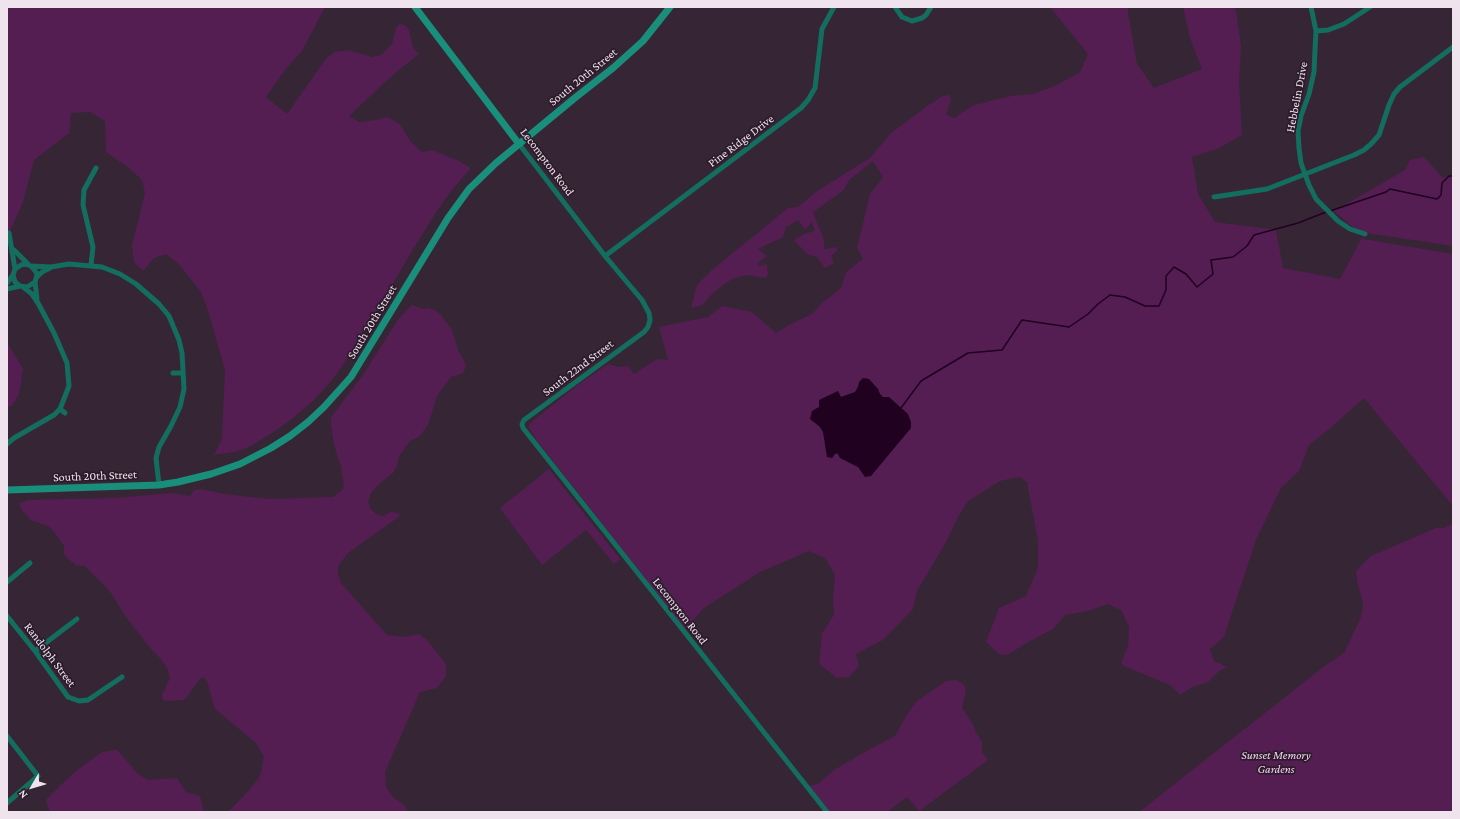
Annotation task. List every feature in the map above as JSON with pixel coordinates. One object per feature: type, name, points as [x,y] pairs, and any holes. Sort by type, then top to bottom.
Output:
[{"type":"main road","name":"Lecompton Road","points":[[415,7],[519,144]]},
{"type":"main road","name":"South 20th Street","points":[[7,490],[159,485],[197,478],[240,464],[256,457],[290,436],[324,407],[351,377],[448,218],[469,189],[496,163],[613,68],[643,40],[670,7]]},
{"type":"street","name":"Pine Ridge Drive","points":[[605,256],[801,108],[815,88],[822,28],[834,7]]},
{"type":"street","points":[[895,7],[902,17],[912,21],[926,15],[930,7]]},
{"type":"street","name":"Hebbelin Drive","points":[[1311,7],[1316,31],[1314,72],[1298,131],[1298,148],[1304,175],[1316,198],[1338,222],[1350,229],[1364,234]]},
{"type":"street","points":[[1316,31],[1328,30],[1344,24],[1370,7]]},
{"type":"street","points":[[1214,197],[1267,189],[1354,155],[1372,144],[1379,135],[1394,94],[1400,87],[1453,47]]},
{"type":"street","name":"Lecompton Road","points":[[519,144],[605,256],[642,300],[649,314],[650,320],[648,327],[644,332]]},
{"type":"street","points":[[91,266],[93,247],[84,205],[84,190],[96,168]]},
{"type":"street","points":[[9,233],[16,269]]},
{"type":"street","points":[[12,248],[17,255],[30,265],[36,272],[36,293],[38,303]]},
{"type":"street","points":[[7,282],[16,269],[21,265],[51,267],[69,264],[102,267],[120,274],[136,284],[159,304],[168,316],[179,340],[182,353],[184,389],[180,407],[156,458],[159,485]]},
{"type":"street","points":[[7,289],[30,286],[42,272],[51,267]]},
{"type":"street","points":[[7,444],[14,438],[48,419],[60,408],[69,386],[67,363],[54,333],[32,294],[15,282],[13,275]]},
{"type":"street","name":"South 22nd Street","points":[[524,420],[644,332]]},
{"type":"street","points":[[173,373],[183,373]]},
{"type":"street","points":[[60,408],[65,413]]},
{"type":"street","name":"Lecompton Road","points":[[524,420],[522,424],[523,428],[619,552],[827,812]]},
{"type":"street","points":[[7,582],[30,563]]},
{"type":"street","name":"Randolph Street","points":[[7,616],[35,651],[68,697],[79,701],[88,700],[122,677]]},
{"type":"street","points":[[35,651],[77,619]]},
{"type":"street","points":[[7,736],[38,776],[7,803]]},
{"type":"green space","points":[[7,7],[325,7],[302,51],[285,70],[266,97],[287,114],[326,59],[334,52],[348,50],[372,57],[381,55],[392,44],[396,28],[400,24],[405,25],[409,30],[413,48],[419,54],[395,73],[349,116],[359,122],[387,117],[400,124],[410,141],[422,152],[432,150],[459,161],[471,168],[451,191],[435,214],[341,368],[331,381],[313,401],[289,421],[249,447],[234,452],[214,455],[222,439],[225,370],[207,307],[200,291],[179,264],[166,254],[154,258],[143,271],[134,262],[132,245],[145,193],[142,180],[129,168],[106,152],[105,121],[90,112],[71,113],[69,133],[34,160],[23,202],[9,233],[7,233]]},
{"type":"green space","points":[[1050,7],[1128,7],[1137,64],[1154,88],[1202,69],[1190,38],[1183,7],[1233,7],[1236,11],[1241,46],[1239,83],[1242,135],[1219,148],[1192,157],[1198,194],[1215,222],[1276,230],[1283,268],[1340,279],[1364,234],[1354,228],[1334,211],[1405,170],[1410,160],[1424,157],[1443,178],[1453,174],[1453,246],[1366,233],[1363,239],[1453,254],[1453,506],[1364,398],[1309,445],[1299,471],[1281,488],[1256,540],[1224,637],[1210,649],[1214,661],[1227,667],[1219,671],[1208,682],[1192,687],[1180,695],[1170,685],[1124,666],[1121,663],[1128,646],[1129,627],[1122,611],[1108,604],[1088,611],[1065,615],[1053,629],[1007,655],[999,654],[986,642],[999,608],[1026,596],[1038,568],[1038,541],[1027,482],[1019,477],[1000,481],[968,501],[917,591],[913,609],[883,640],[856,654],[859,666],[849,677],[837,678],[819,664],[822,633],[834,615],[833,600],[835,575],[825,558],[809,551],[760,572],[704,608],[685,629],[538,442],[529,428],[529,424],[579,384],[608,364],[618,367],[628,366],[634,374],[657,359],[668,360],[659,327],[708,317],[722,306],[752,312],[776,333],[812,314],[823,302],[841,288],[846,272],[863,259],[857,248],[870,194],[883,177],[873,161],[849,180],[844,190],[813,212],[824,240],[824,249],[837,247],[837,251],[831,256],[834,263],[825,268],[817,257],[807,254],[794,240],[804,234],[815,231],[812,222],[805,230],[798,220],[786,227],[783,237],[758,249],[767,256],[758,263],[759,266],[767,264],[768,274],[766,278],[747,275],[732,279],[715,291],[702,305],[691,308],[697,285],[712,270],[788,208],[798,207],[817,191],[870,158],[891,133],[930,104],[943,96],[950,95],[951,101],[946,114],[954,118],[974,105],[1011,96],[1033,94],[1057,85],[1080,72],[1088,54]],"holes":[[[858,387],[878,388],[883,397],[889,397],[858,467],[840,458],[838,454],[826,453],[825,436],[812,411],[838,391],[841,397],[855,392]]]},
{"type":"green space","points":[[412,305],[423,309],[427,308],[435,310],[441,315],[452,330],[458,350],[466,364],[465,369],[463,373],[451,377],[437,396],[428,425],[419,437],[410,441],[398,458],[397,466],[393,473],[380,483],[371,493],[368,501],[371,509],[376,514],[383,516],[391,512],[398,513],[400,516],[348,553],[338,566],[338,575],[341,583],[387,635],[403,637],[419,634],[426,639],[446,664],[446,676],[437,688],[420,692],[385,772],[386,787],[393,797],[405,806],[408,812],[226,812],[232,808],[251,788],[260,776],[264,757],[256,743],[215,709],[207,681],[203,677],[183,700],[163,700],[162,695],[170,678],[167,668],[160,658],[126,617],[109,590],[85,566],[76,565],[67,558],[64,554],[64,546],[50,527],[31,520],[22,510],[19,503],[28,500],[115,498],[172,493],[190,496],[194,490],[200,489],[225,494],[268,499],[333,497],[341,491],[344,486],[341,466],[334,445],[331,417],[363,375],[399,318]]},
{"type":"green space","points":[[7,342],[23,369],[19,394],[12,406],[7,407]]},
{"type":"green space","points":[[549,469],[620,559],[614,564],[586,530],[542,565],[500,508]]},
{"type":"green space","name":"Sunset Memory Gardens","points":[[1453,523],[1453,812],[1139,812],[1326,665],[1344,653],[1361,617],[1363,603],[1356,571],[1371,556],[1436,528],[1444,528]]},
{"type":"green space","points":[[957,680],[964,685],[966,691],[962,708],[982,741],[982,752],[988,760],[919,811],[907,797],[887,812],[830,812],[809,786],[818,784],[834,770],[895,736],[906,716],[917,701],[946,681]]},
{"type":"green space","points":[[117,750],[138,774],[148,780],[177,778],[186,792],[200,796],[204,812],[50,812],[46,800],[76,771],[102,752]]},
{"type":"shaded area","points":[[863,378],[869,379],[883,397],[889,397],[908,414],[911,422],[911,428],[871,476],[865,477],[858,467],[840,458],[838,454],[836,453],[832,458],[827,457],[823,432],[820,427],[810,419],[812,411],[819,407],[819,400],[838,391],[841,397],[855,392],[859,382]]},
{"type":"waterway","points":[[1330,211],[1386,192],[1390,189],[1437,199],[1441,195],[1442,183],[1449,176],[1453,176]]},
{"type":"waterway","points":[[901,408],[921,381],[968,353],[1002,350],[1022,320],[1069,327],[1088,314],[1110,295],[1125,297],[1145,306],[1159,306],[1166,290],[1166,276],[1174,267],[1186,274],[1197,287],[1213,274],[1211,260],[1233,257],[1247,246],[1254,235],[1298,223],[1326,212]]}]
